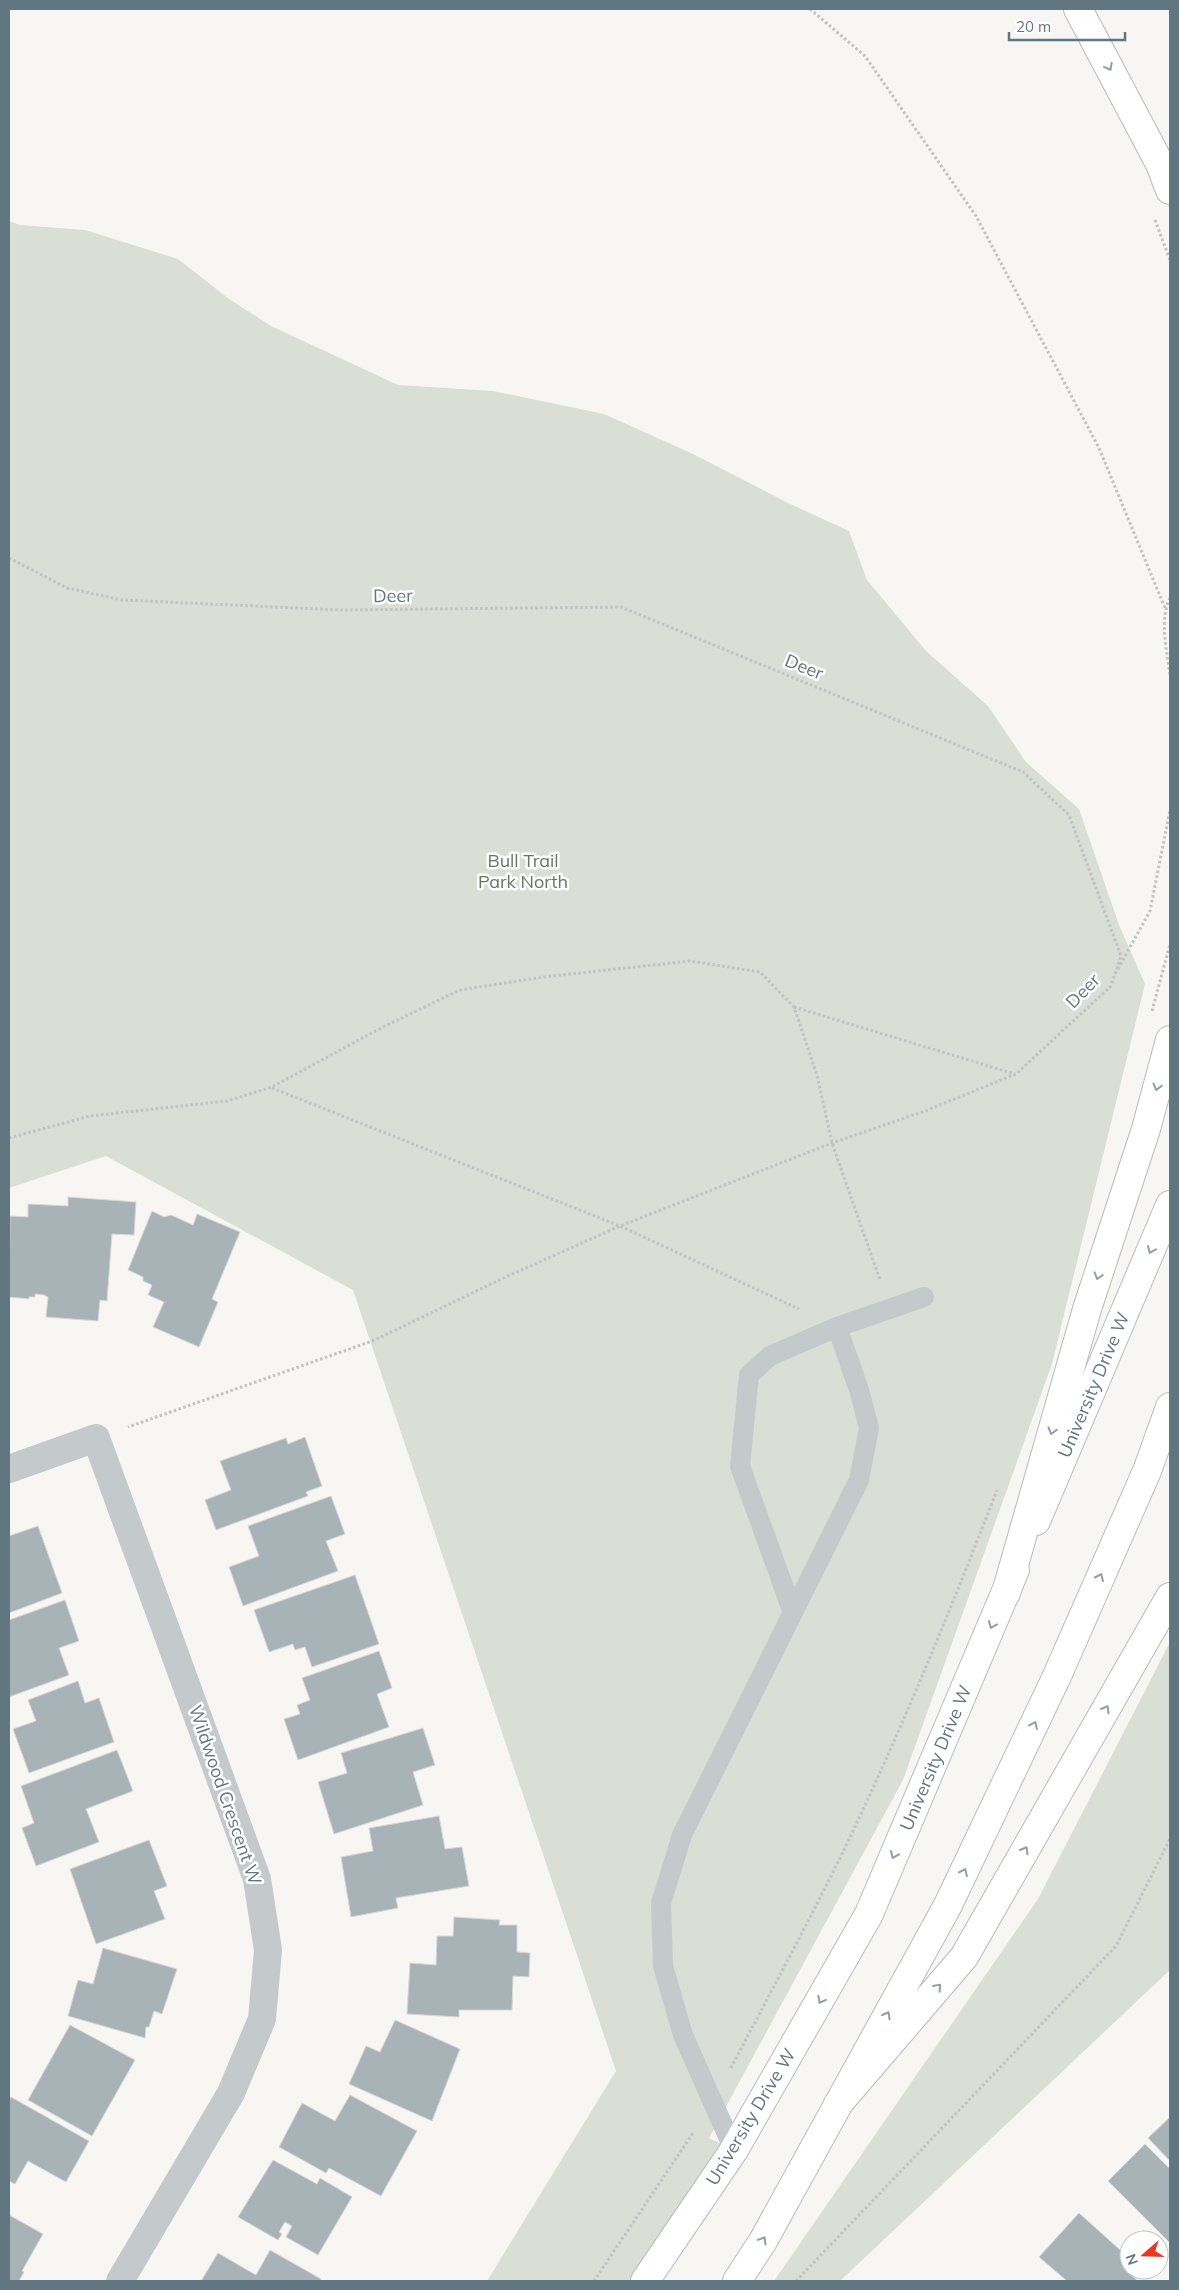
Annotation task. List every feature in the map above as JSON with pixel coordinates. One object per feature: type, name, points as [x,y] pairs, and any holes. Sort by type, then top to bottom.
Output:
[{"type":"main road","points":[[1078,9],[1160,164],[1170,190]]},
{"type":"main road","points":[[1006,1593],[1087,1309],[1146,1129],[1170,1040]]},
{"type":"main road","name":"University Drive W","points":[[645,2281],[734,2150],[869,1914],[1170,1205]]},
{"type":"main road","points":[[737,2281],[764,2241],[953,1896],[1058,1676],[1147,1471],[1170,1407]]},
{"type":"main road","points":[[838,2104],[964,1957],[1170,1597]]},
{"type":"street","points":[[9,1469],[96,1438]]},
{"type":"street","name":"Wildwood Crescent W","points":[[96,1438],[257,1879],[268,1950],[262,2019],[230,2093],[120,2281]]},
{"type":"lane","points":[[793,1613],[740,1466],[749,1375],[770,1356],[837,1327],[924,1297]]},
{"type":"lane","points":[[734,2150],[683,2035],[663,1966],[661,1903],[682,1836],[859,1480],[870,1428],[860,1390],[837,1327]]},
{"type":"path","points":[[810,9],[865,56],[976,216],[1099,448],[1165,608],[1170,675]]},
{"type":"path","name":"Deer","points":[[9,558],[67,588],[122,600],[341,610],[621,607],[1022,772],[1069,815],[1120,956],[1111,986],[1016,1074],[925,1111],[832,1144],[620,1226],[501,1279],[375,1340],[96,1438]]},
{"type":"path","points":[[1165,608],[1170,598]]},
{"type":"path","points":[[1114,976],[1150,911],[1170,810]]},
{"type":"path","points":[[1150,1014],[1170,944]]},
{"type":"path","points":[[9,1138],[90,1116],[227,1101],[272,1087],[381,1028],[460,990],[543,977],[690,961],[760,972],[794,1007],[817,1075],[832,1144],[890,1309]]},
{"type":"path","points":[[794,1007],[1016,1074]]},
{"type":"path","points":[[272,1087],[620,1226],[837,1327]]},
{"type":"path","points":[[594,2281],[713,2103],[841,1856],[896,1737],[1000,1484]]},
{"type":"path","points":[[796,2281],[1116,1946],[1170,1839]]},
{"type":"green space","name":"Bull Trail Park North","points":[[9,221],[20,225],[85,230],[178,259],[229,299],[271,326],[398,385],[493,391],[604,414],[693,454],[788,503],[849,531],[867,580],[926,651],[988,706],[1026,762],[1079,809],[1119,925],[1145,984],[1052,1364],[903,1780],[709,2138],[734,2150],[645,2281],[487,2281],[616,2071],[353,1290],[106,1156],[9,1188]]},
{"type":"green space","points":[[1170,1642],[1170,1970],[840,2281],[774,2281],[1038,1899]]},
{"type":"building","points":[[68,1197],[136,1202],[134,1235],[112,1234],[107,1301],[100,1300],[98,1321],[46,1317],[48,1297],[44,1295],[35,1294],[35,1297],[29,1297],[29,1299],[9,1297],[10,1216],[28,1217],[28,1204],[68,1206]]},
{"type":"building","points":[[152,1211],[164,1217],[171,1215],[193,1225],[197,1214],[240,1232],[212,1299],[218,1302],[199,1347],[153,1327],[164,1302],[148,1295],[152,1285],[143,1281],[143,1277],[128,1270]]},
{"type":"building","points":[[305,1437],[322,1486],[306,1492],[308,1496],[216,1530],[205,1500],[231,1490],[220,1461],[286,1438],[288,1444]]},
{"type":"building","points":[[331,1496],[345,1534],[326,1541],[338,1571],[243,1606],[229,1567],[259,1556],[248,1526]]},
{"type":"building","points":[[38,1526],[62,1593],[9,1613],[9,1536]]},
{"type":"building","points":[[355,1575],[379,1644],[312,1667],[305,1647],[295,1650],[293,1644],[269,1652],[254,1610]]},
{"type":"building","points":[[65,1600],[79,1641],[59,1648],[69,1675],[9,1697],[9,1620]]},
{"type":"building","points":[[379,1651],[392,1688],[377,1694],[389,1727],[298,1760],[284,1719],[300,1714],[297,1705],[310,1700],[302,1678]]},
{"type":"building","points":[[78,1681],[85,1703],[99,1698],[114,1742],[29,1773],[13,1729],[36,1721],[28,1700]]},
{"type":"building","points":[[423,1728],[435,1765],[413,1772],[423,1805],[334,1834],[318,1782],[347,1773],[341,1753]]},
{"type":"building","points":[[117,1750],[133,1791],[86,1809],[99,1842],[36,1866],[22,1828],[34,1823],[21,1786]]},
{"type":"building","points":[[439,1816],[445,1849],[462,1847],[469,1886],[396,1898],[398,1908],[351,1917],[341,1857],[373,1851],[369,1828]]},
{"type":"building","points":[[149,1840],[167,1886],[154,1891],[165,1919],[96,1944],[70,1869]]},
{"type":"building","points":[[454,1917],[500,1920],[499,1925],[517,1925],[517,1952],[530,1953],[529,1977],[513,1976],[512,2010],[459,2010],[459,2017],[407,2014],[410,1963],[436,1965],[437,1936],[453,1936]]},
{"type":"building","points":[[103,1948],[177,1969],[162,2014],[154,2011],[149,2027],[146,2027],[145,2038],[68,2016],[78,1980],[93,1984]]},
{"type":"building","points":[[395,2020],[460,2049],[432,2121],[349,2084],[366,2046],[380,2052]]},
{"type":"building","points":[[70,2025],[135,2060],[92,2136],[28,2100]]},
{"type":"building","points":[[350,2095],[417,2131],[381,2196],[329,2168],[326,2173],[279,2147],[302,2103],[335,2121]]},
{"type":"building","points":[[11,2097],[89,2141],[66,2182],[28,2161],[15,2184],[9,2181],[9,2100]]},
{"type":"building","points":[[1170,2119],[1170,2161],[1148,2138]]},
{"type":"building","points":[[1145,2144],[1170,2169],[1170,2243],[1169,2230],[1157,2230],[1108,2181]]},
{"type":"building","points":[[273,2160],[317,2184],[320,2178],[352,2197],[318,2255],[286,2237],[292,2226],[285,2222],[279,2232],[282,2234],[278,2240],[238,2217]]},
{"type":"building","points":[[1079,2213],[1119,2249],[1119,2280],[1138,2281],[1067,2281],[1039,2257]]},
{"type":"building","points":[[9,2215],[43,2234],[22,2271],[24,2272],[19,2281],[9,2281]]},
{"type":"building","points":[[270,2250],[321,2279],[320,2281],[201,2281],[218,2253],[256,2275]]}]
